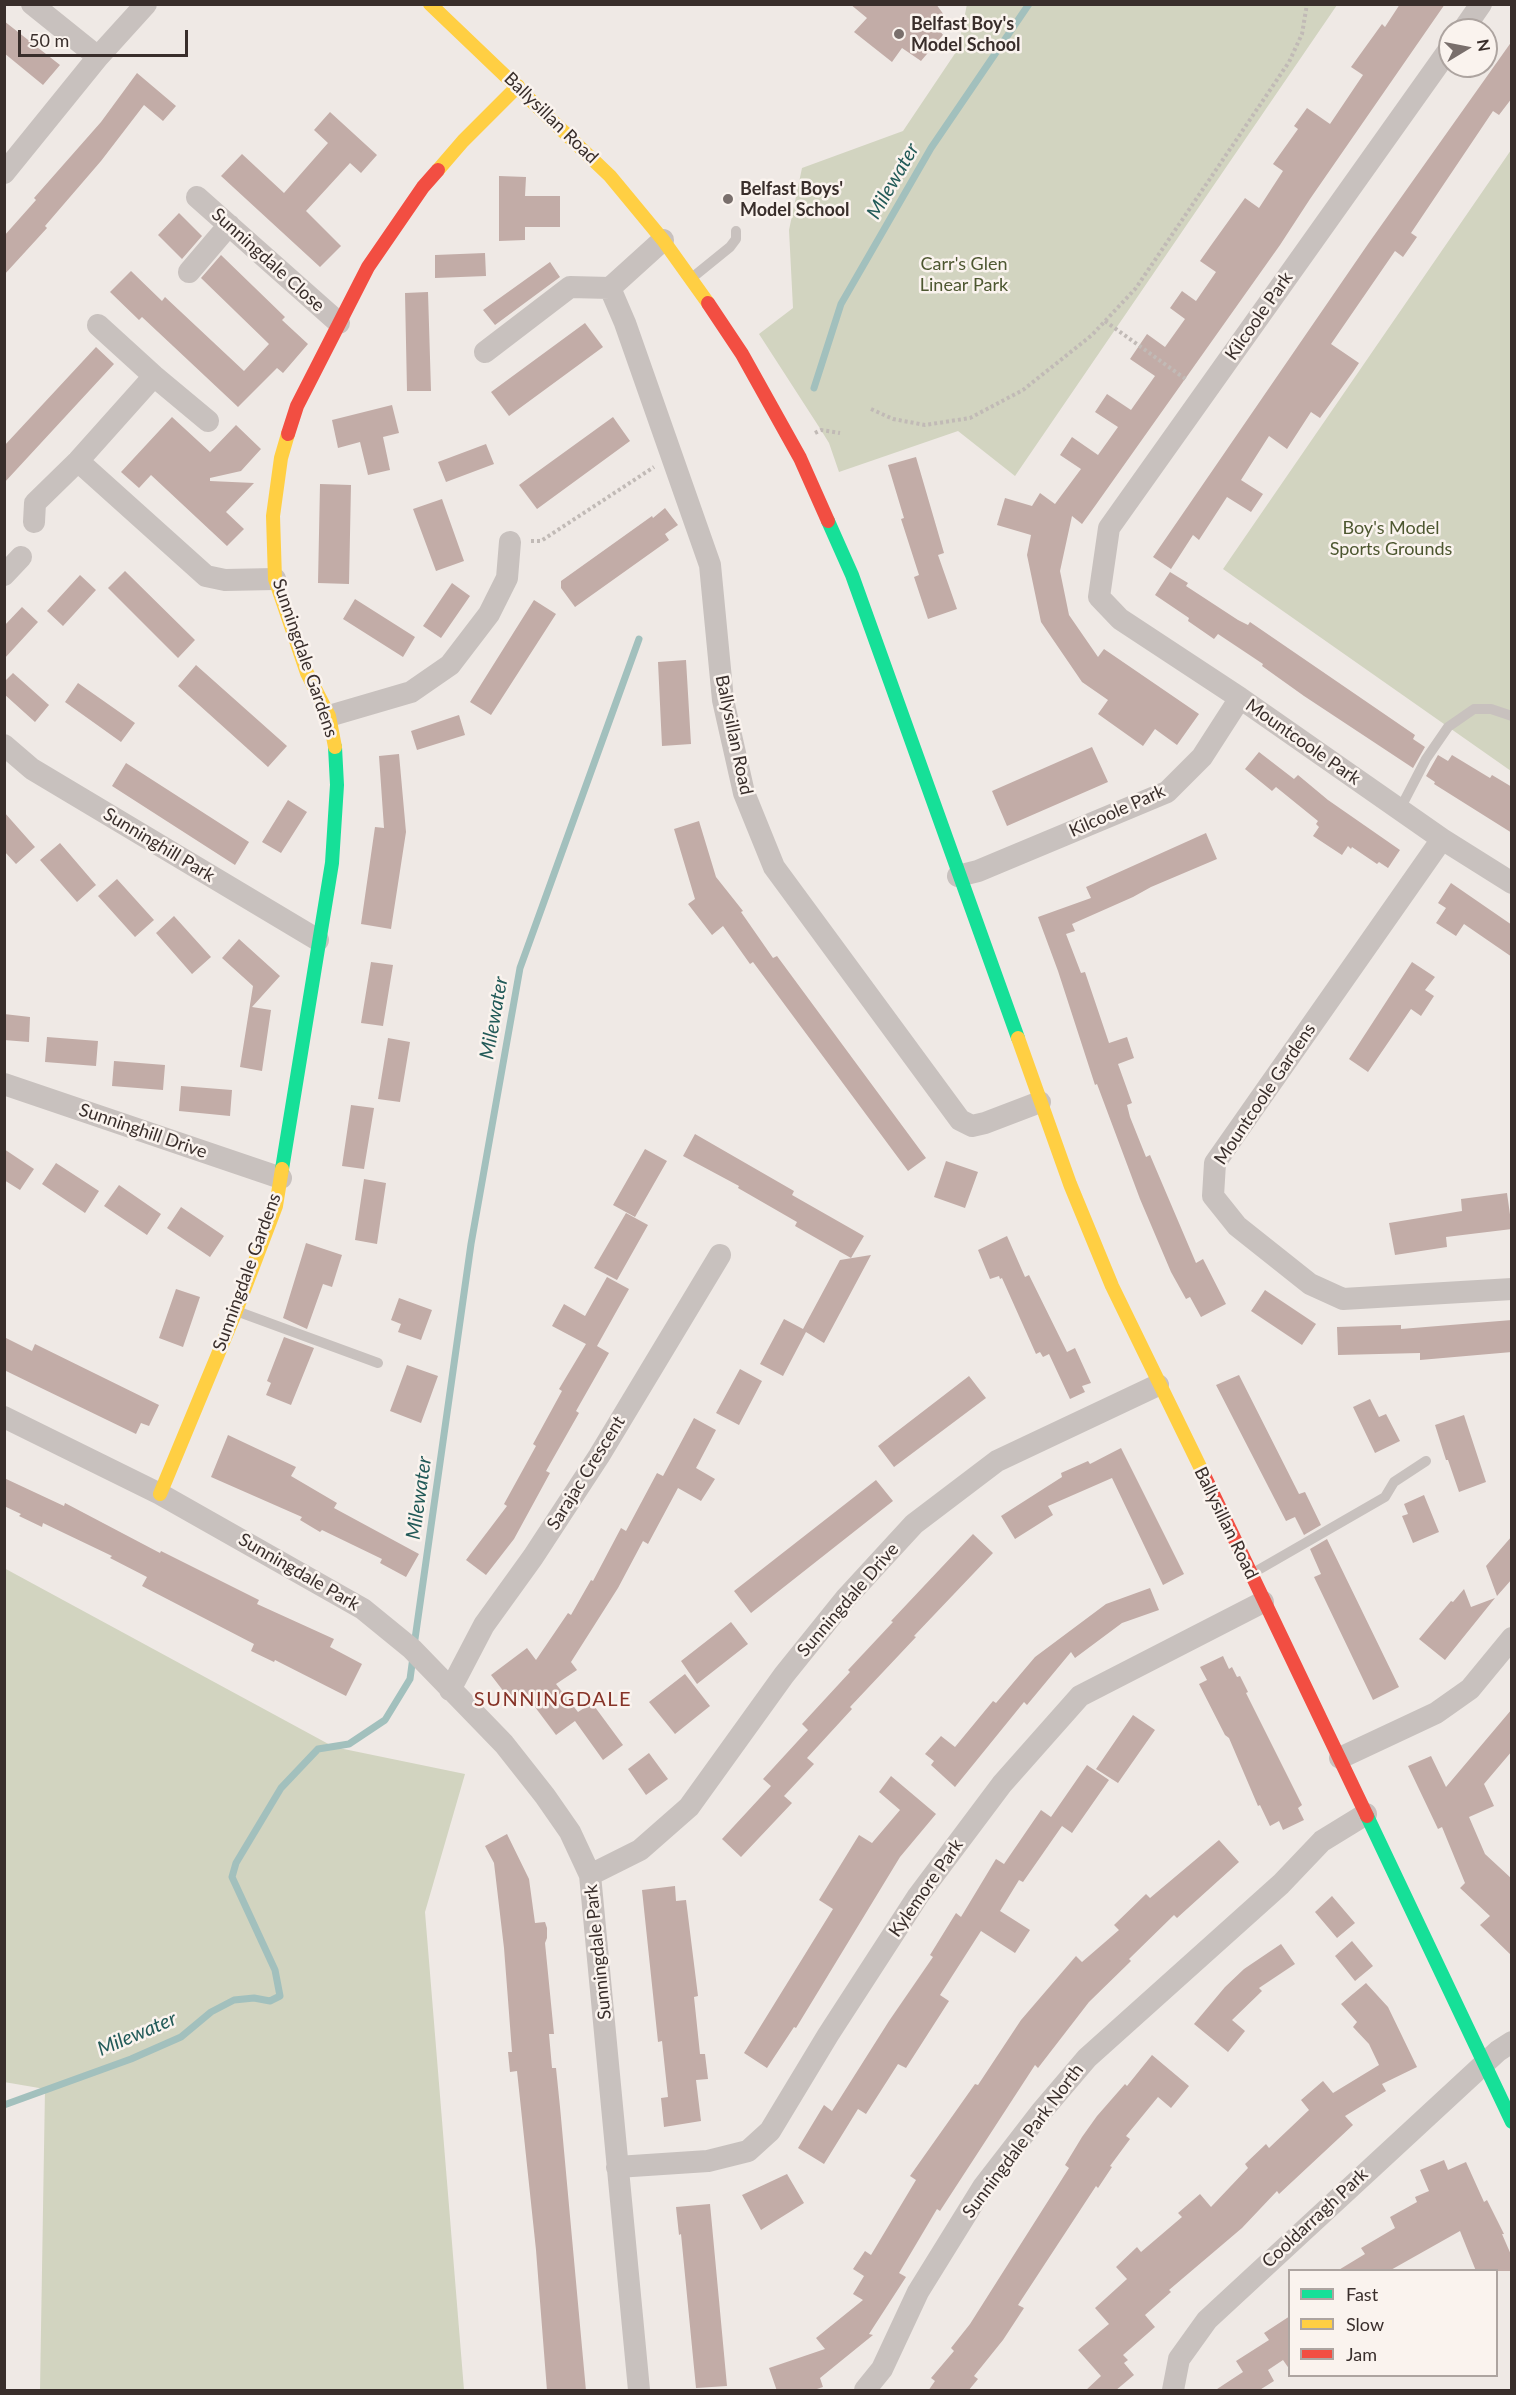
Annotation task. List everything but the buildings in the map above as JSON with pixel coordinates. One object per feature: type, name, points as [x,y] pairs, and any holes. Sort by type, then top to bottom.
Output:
[{"type":"main road","name":"Ballysillan Road","points":[[430,4],[610,176],[663,240],[742,354],[800,458],[852,575],[1040,1102],[1070,1184],[1112,1286],[1340,1758],[1512,2122]]},
{"type":"main road","name":"Sunningdale Gardens","points":[[160,1494],[236,1311],[276,1206],[332,863],[337,785],[336,750],[329,716],[308,673],[275,579],[273,516],[281,458],[297,406],[368,267],[423,187],[463,141],[518,86]]},
{"type":"street","points":[[32,4],[98,57]]},
{"type":"street","points":[[4,173],[98,57],[146,4]]},
{"type":"street","points":[[1471,18],[1481,4]]},
{"type":"street","name":"Kilcoole Park","points":[[1099,597],[1109,528],[1438,65]]},
{"type":"street","name":"Sunningdale Close","points":[[197,196],[339,323]]},
{"type":"street","points":[[189,272],[229,225]]},
{"type":"street","points":[[485,352],[570,287],[610,288],[663,240]]},
{"type":"street","name":"Ballysillan Road","points":[[610,288],[625,323],[710,565],[723,700],[744,793],[774,867],[960,1120],[972,1126],[1040,1102]]},
{"type":"street","points":[[98,325],[208,421]]},
{"type":"street","points":[[34,522],[35,503],[78,461],[154,376]]},
{"type":"street","points":[[78,461],[206,576],[225,580],[275,579]]},
{"type":"street","points":[[329,716],[411,692],[450,665],[489,614],[507,578],[510,542]]},
{"type":"street","points":[[4,575],[21,557]]},
{"type":"street","name":"Mountcoole Park","points":[[1099,597],[1120,619],[1240,698],[1442,839],[1512,883]]},
{"type":"street","name":"Kilcoole Park","points":[[958,876],[978,871],[1167,792],[1202,757],[1240,698]]},
{"type":"street","name":"Sunninghill Park","points":[[4,745],[32,769],[318,940]]},
{"type":"street","name":"Mountcoole Gardens","points":[[1442,839],[1215,1163],[1213,1196],[1237,1226],[1310,1284],[1343,1299],[1512,1289]]},
{"type":"street","name":"Sunninghill Drive","points":[[4,1084],[281,1178]]},
{"type":"street","name":"Sarajac Crescent","points":[[450,1690],[484,1625],[599,1456],[720,1255]]},
{"type":"street","name":"Sunningdale Drive","points":[[590,1875],[640,1850],[689,1807],[784,1675],[846,1598],[914,1524],[997,1461],[1158,1385]]},
{"type":"street","name":"Sunningdale Park","points":[[4,1417],[160,1494],[363,1609],[419,1657],[504,1744],[546,1796],[570,1832],[590,1875],[639,2391]]},
{"type":"street","name":"Kylemore Park","points":[[617,2167],[708,2162],[748,2151],[770,2131],[828,2035],[918,1896],[1002,1784],[1080,1696],[1263,1602]]},
{"type":"street","points":[[1340,1758],[1436,1713],[1470,1689],[1512,1638]]},
{"type":"street","name":"Sunningdale Park North","points":[[865,2391],[882,2369],[918,2292],[983,2187],[1041,2112],[1087,2058],[1281,1884],[1322,1841],[1366,1814]]},
{"type":"street","name":"Cooldarragh Park","points":[[1173,2391],[1179,2359],[1207,2320],[1484,2064],[1512,2042]]},
{"type":"lane","points":[[691,278],[730,247],[736,239],[736,231]]},
{"type":"lane","points":[[1400,809],[1426,759],[1448,727],[1474,709],[1491,709],[1512,716]]},
{"type":"lane","points":[[236,1311],[378,1363]]},
{"type":"lane","points":[[1251,1575],[1385,1497],[1394,1482],[1426,1461]]},
{"type":"path","points":[[872,409],[893,419],[925,425],[970,418],[1023,390],[1092,335],[1136,288],[1289,62],[1302,34],[1307,4]]},
{"type":"path","points":[[1105,321],[1205,392]]},
{"type":"path","points":[[510,542],[541,541],[672,455]]},
{"type":"green space","name":"Carr's Glen Linear Park","points":[[967,4],[1337,5],[1015,476],[958,431],[839,472],[829,443],[759,334],[793,308],[789,230],[802,168],[903,131],[958,49]]},
{"type":"green space","name":"Boy's Model Sports Grounds","points":[[1511,150],[1511,771],[1223,569]]},
{"type":"green space","points":[[4,1568],[334,1747],[465,1774],[425,1912],[464,2390],[40,2390],[45,2089],[4,2082]]},
{"type":"waterway","name":"Milewater","points":[[814,388],[841,304],[931,148],[1029,4]]},
{"type":"waterway","name":"Milewater","points":[[414,1646],[471,1244],[520,968],[639,639]]},
{"type":"waterway","name":"Milewater","points":[[4,2105],[131,2059],[181,2037],[211,2012],[234,2000],[254,1998],[270,2001],[280,1996],[275,1970],[232,1877],[236,1863],[281,1788],[318,1749],[349,1744],[385,1720],[410,1679],[413,1657]]},
{"type":"traffic: fast","points":[[828,521],[852,575],[1018,1038]]},
{"type":"traffic: fast","points":[[282,1169],[332,863],[337,785],[335,747]]},
{"type":"traffic: fast","points":[[1367,1816],[1512,2122]]},
{"type":"traffic: slow","points":[[430,4],[610,176],[663,240],[708,303]]},
{"type":"traffic: slow","points":[[438,170],[463,141],[518,86]]},
{"type":"traffic: slow","points":[[288,434],[281,458],[273,516],[275,579],[307,673],[329,716],[335,747]]},
{"type":"traffic: slow","points":[[1018,1038],[1070,1184],[1112,1286],[1204,1475]]},
{"type":"traffic: slow","points":[[160,1494],[236,1311],[276,1206],[282,1169]]},
{"type":"traffic: jam","points":[[288,434],[297,406],[368,267],[423,187],[438,170]]},
{"type":"traffic: jam","points":[[708,303],[742,354],[800,458],[828,521]]},
{"type":"traffic: jam","points":[[1204,1475],[1367,1816]]},
{"type":"place","name":"Belfast Boy's Model School","points":[[899,34]]},
{"type":"place","name":"Belfast Boys' Model School","points":[[728,199]]},
{"type":"district","name":"SUNNINGDALE","points":[[553,1700]]}]
